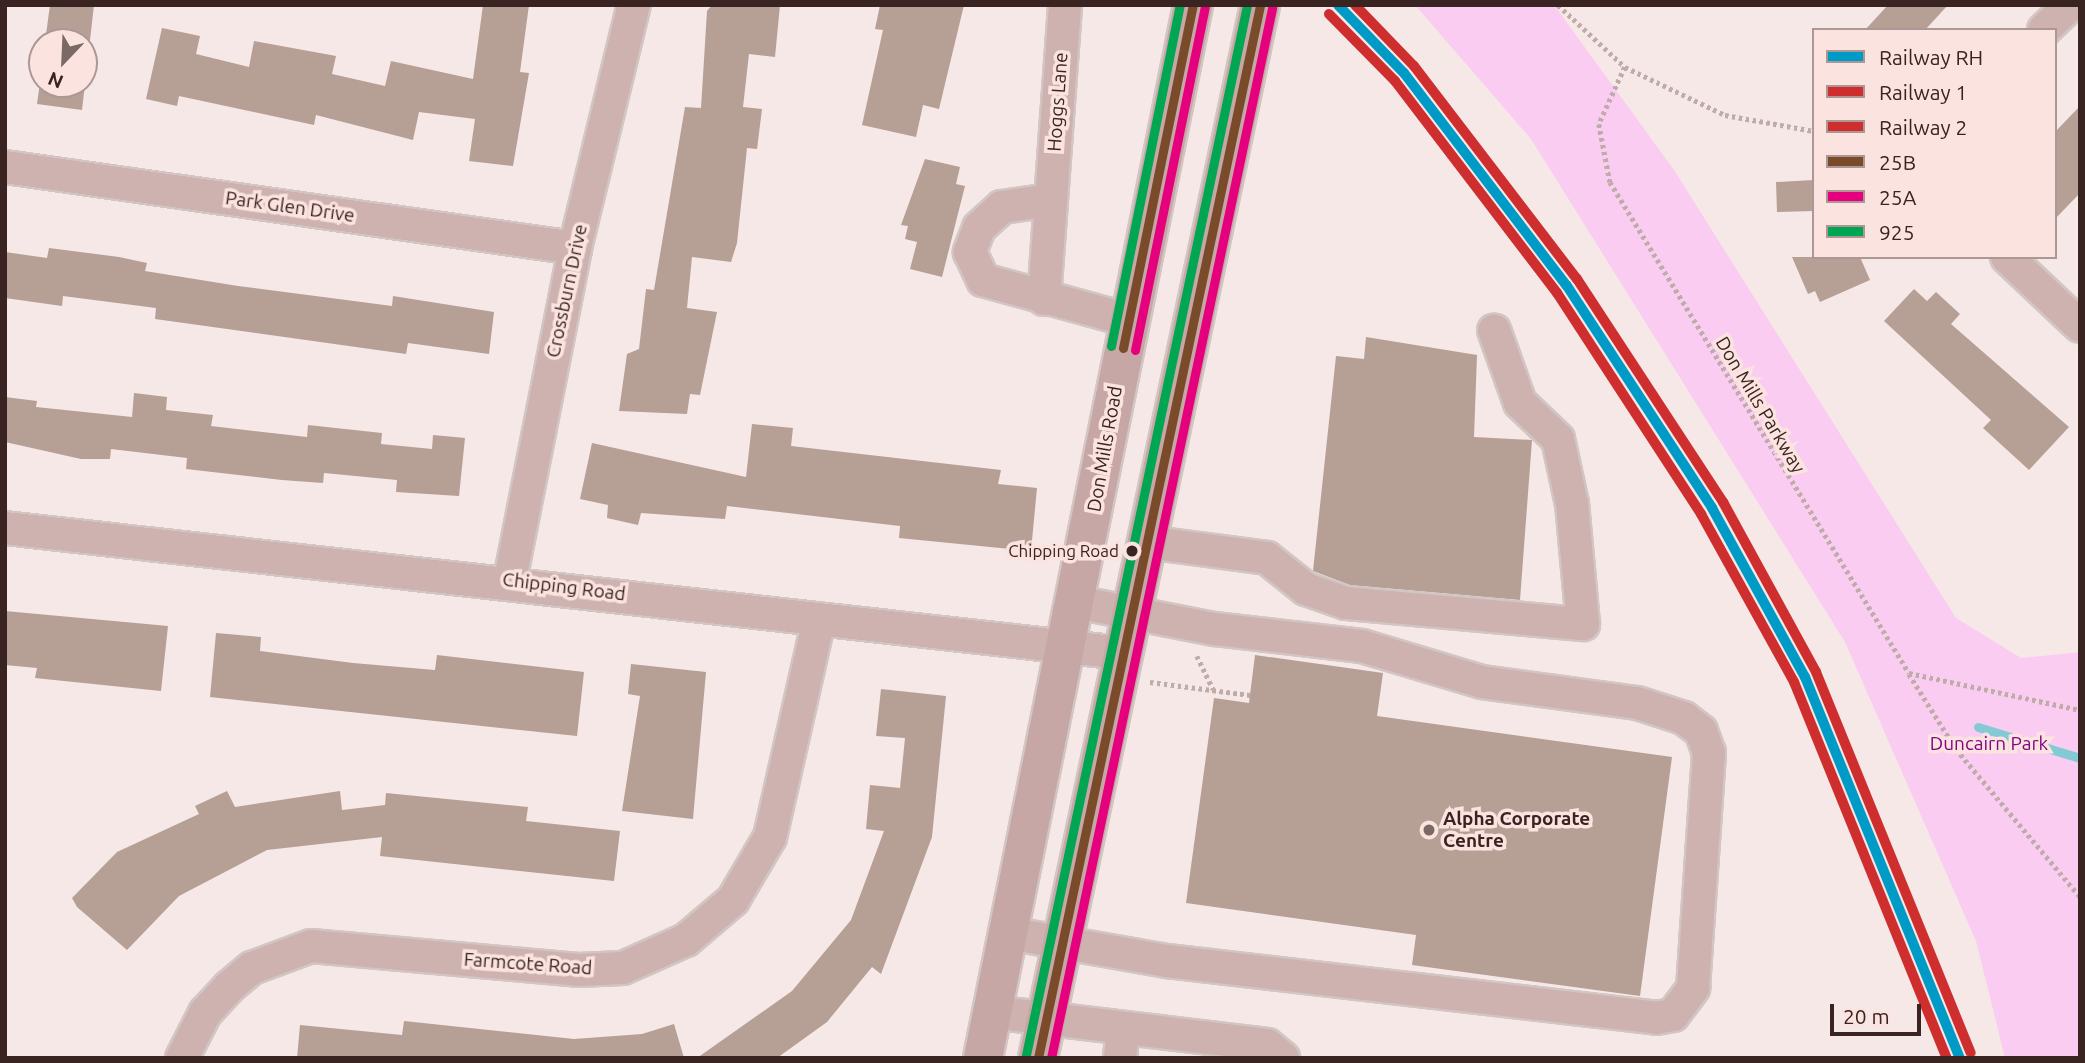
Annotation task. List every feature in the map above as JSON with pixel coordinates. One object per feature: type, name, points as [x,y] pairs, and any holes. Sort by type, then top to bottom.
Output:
[{"type":"main road","name":"Don Mills Road","points":[[983,1058],[1077,602],[1128,320],[1193,5]]},
{"type":"main road","points":[[1038,1058],[1062,943],[1134,667],[1131,614],[1260,5]]},
{"type":"street","name":"Crossburn Drive","points":[[510,580],[575,248],[634,5]]},
{"type":"street","name":"Hoggs Lane","points":[[1044,299],[1065,5]]},
{"type":"street","points":[[2046,28],[2070,5]]},
{"type":"street","name":"Park Glen Drive","points":[[5,167],[575,248]]},
{"type":"street","points":[[1050,200],[1002,207],[979,228],[970,252],[983,280],[1128,320]]},
{"type":"street","points":[[2009,259],[2080,326]]},
{"type":"street","points":[[1146,542],[1267,558],[1306,589],[1346,603],[1583,624],[1572,504],[1558,439],[1520,403],[1494,330]]},
{"type":"street","name":"Chipping Road","points":[[5,528],[510,580],[1068,647],[1134,667]]},
{"type":"street","points":[[1008,933],[1167,961],[1656,1018],[1674,1015],[1693,988],[1709,753],[1701,731],[1684,718],[1637,704],[1482,682],[1362,646],[1131,614],[1077,602]]},
{"type":"street","name":"Farmcote Road","points":[[182,1058],[205,1013],[229,987],[252,968],[312,946],[578,970],[623,968],[686,940],[733,900],[770,837],[819,619]]},
{"type":"street","points":[[992,1012],[1046,1021],[1122,1044],[1267,1045],[1283,1058]]},
{"type":"path","points":[[1558,5],[1625,67],[1725,115],[1812,131]]},
{"type":"path","name":"Don Mills Parkway","points":[[1625,67],[1600,124],[1610,182],[1956,749],[2080,897]]},
{"type":"path","points":[[1134,667],[1250,695]]},
{"type":"path","points":[[1909,673],[2080,710]]},
{"type":"green space","name":"Duncairn Park","points":[[1415,5],[1554,5],[1674,170],[1956,618],[2021,658],[2080,652],[2080,1058],[2005,1058],[1976,941],[1845,642],[1531,139]]},
{"type":"building","points":[[50,5],[94,5],[91,28],[47,28]]},
{"type":"building","points":[[483,5],[529,5],[520,72],[529,73],[513,166],[469,161],[475,119],[419,112],[413,140],[316,115],[314,125],[179,96],[177,106],[146,99],[162,28],[200,36],[196,54],[249,67],[254,41],[336,56],[332,74],[385,86],[391,61],[473,79]]},
{"type":"building","points":[[712,5],[780,5],[775,57],[749,54],[743,107],[762,109],[757,149],[747,148],[737,243],[731,262],[692,257],[687,308],[717,312],[700,395],[690,394],[687,414],[619,411],[627,354],[639,349],[646,289],[654,290],[685,107],[701,108],[707,11]]},
{"type":"building","points":[[880,5],[964,5],[939,109],[923,105],[916,137],[862,125],[883,30],[875,29]]},
{"type":"building","points":[[1888,5],[1948,5],[1927,28],[1867,28]]},
{"type":"building","points":[[38,98],[83,98],[82,110],[37,104]]},
{"type":"building","points":[[2080,106],[2080,193],[2057,217],[2057,130]]},
{"type":"building","points":[[925,159],[960,167],[956,184],[965,186],[942,277],[910,269],[917,242],[905,239],[908,226],[901,225]]},
{"type":"building","points":[[1812,180],[1812,211],[1777,212],[1776,182]]},
{"type":"building","points":[[49,248],[119,257],[147,263],[145,271],[238,286],[392,306],[393,296],[494,312],[489,354],[408,343],[406,354],[155,319],[156,308],[63,296],[62,306],[5,298],[5,252],[47,258]]},
{"type":"building","points":[[1792,257],[1861,259],[1870,280],[1820,302],[1815,291],[1808,294]]},
{"type":"building","points":[[1914,289],[1927,301],[1936,292],[1960,314],[1951,324],[2069,427],[2029,470],[1983,428],[1991,420],[1884,321]]},
{"type":"building","points":[[1366,337],[1477,355],[1474,437],[1532,440],[1520,600],[1350,585],[1313,571],[1336,356],[1364,359]]},
{"type":"building","points":[[134,393],[167,397],[166,410],[213,415],[211,426],[307,437],[308,425],[382,433],[381,444],[432,449],[433,435],[465,438],[459,496],[396,492],[397,480],[324,473],[323,483],[282,480],[186,469],[187,458],[111,449],[110,459],[81,459],[5,442],[5,397],[37,401],[36,407],[132,417]]},
{"type":"building","points":[[752,424],[793,428],[791,446],[1001,470],[998,484],[1037,488],[1031,551],[899,538],[900,526],[727,506],[725,519],[641,513],[638,525],[607,518],[608,505],[580,499],[592,443],[746,477]]},
{"type":"building","points":[[5,611],[168,626],[161,691],[35,678],[37,668],[5,665]]},
{"type":"building","points":[[216,633],[261,637],[260,651],[353,663],[435,670],[437,655],[584,672],[577,736],[210,697]]},
{"type":"building","name":"Alpha Corporate Centre","points":[[1255,655],[1383,673],[1377,716],[1672,757],[1640,996],[1412,965],[1416,935],[1186,903],[1214,698],[1249,703]]},
{"type":"building","points":[[631,664],[706,672],[693,819],[622,811],[640,696],[628,694]]},
{"type":"building","points":[[881,689],[946,696],[932,837],[881,974],[872,967],[827,1022],[777,1058],[697,1058],[792,991],[851,920],[884,831],[866,829],[870,785],[900,788],[905,738],[876,736]]},
{"type":"building","points":[[227,791],[235,807],[340,791],[342,810],[385,805],[386,793],[528,807],[526,821],[620,831],[614,881],[380,856],[382,837],[267,850],[179,896],[127,950],[77,907],[72,898],[117,852],[199,814],[195,806]]},
{"type":"building","points":[[404,1021],[574,1039],[642,1034],[674,1024],[684,1058],[297,1058],[300,1025],[402,1035]]},
{"type":"waterway","points":[[1978,727],[2080,758]]},
{"type":"rail line","name":"RH","points":[[1338,5],[1404,73],[1567,286],[1712,508],[1805,677],[1960,1058]]},
{"type":"rail line","name":"2","points":[[1355,5],[1414,66],[1577,279],[1723,502],[1816,672],[1971,1053]]},
{"type":"rail line","name":"1","points":[[1329,14],[1395,81],[1557,293],[1701,514],[1794,682],[1947,1058]]},
{"type":"transit line","name":"925","points":[[1111,346],[1180,5]]},
{"type":"transit line","name":"25B","points":[[1123,348],[1193,5]]},
{"type":"transit line","name":"925","points":[[1026,1055],[1247,5]]},
{"type":"transit line","name":"25B","points":[[1038,1058],[1260,5]]},
{"type":"transit line","name":"25A","points":[[1135,350],[1205,7]]},
{"type":"transit line","name":"25A","points":[[1051,1058],[1272,8]]},
{"type":"place","name":"Chipping Road","points":[[1132,551]]},
{"type":"place","name":"Alpha Corporate Centre","points":[[1429,830]]}]
